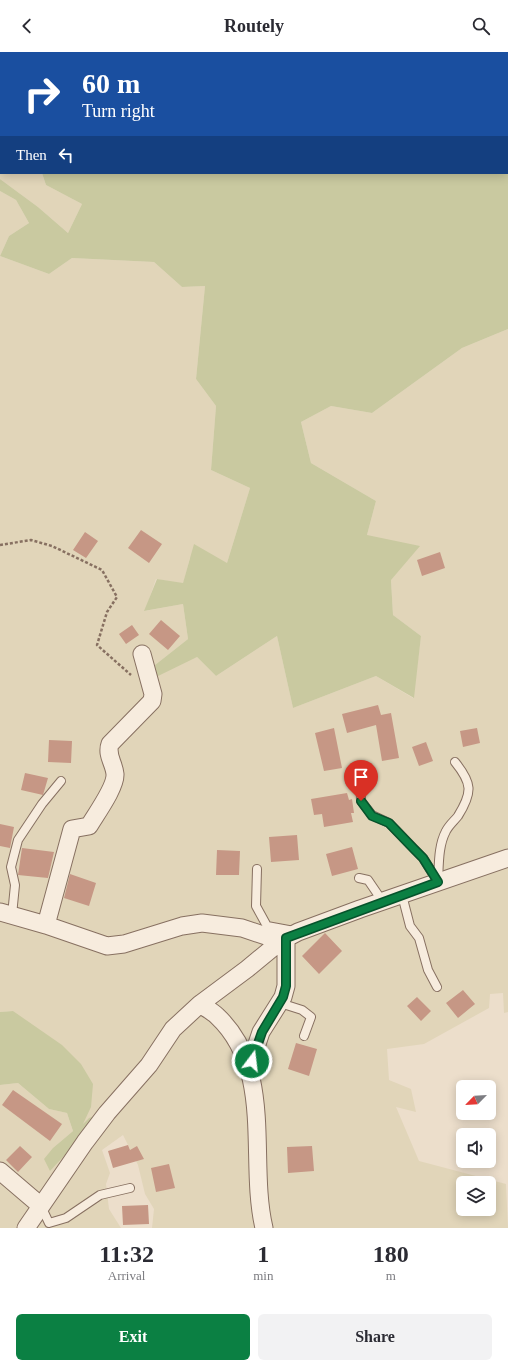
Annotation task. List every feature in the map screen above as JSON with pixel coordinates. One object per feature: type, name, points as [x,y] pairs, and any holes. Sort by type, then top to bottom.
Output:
[{"type":"street","points":[[46,924],[72,829],[90,826],[112,787],[116,776],[109,757],[110,744],[144,711],[152,701],[153,694],[142,654]]},
{"type":"street","points":[[26,1228],[107,1113],[149,1065],[173,1029],[200,1004],[289,937],[508,858]]},
{"type":"street","points":[[6,914],[46,924],[107,946],[124,944],[182,926],[202,923],[242,928],[289,937]]},
{"type":"street","points":[[264,1228],[258,1168],[257,1123],[250,1071],[254,1051],[262,1032],[280,1003],[286,986],[289,937]]},
{"type":"street","points":[[200,1004],[217,1015],[228,1028],[250,1071]]},
{"type":"street","points":[[0,1171],[41,1206]]},
{"type":"lane","points":[[438,882],[441,844],[446,830],[458,816],[469,794],[466,776],[455,762]]},
{"type":"lane","points":[[360,766],[361,801],[372,816],[389,823],[423,858],[438,882]]},
{"type":"lane","points":[[6,914],[15,885],[11,867],[18,840],[42,804],[61,781]]},
{"type":"lane","points":[[257,869],[256,906],[267,926],[289,937]]},
{"type":"lane","points":[[359,878],[368,880],[383,902]]},
{"type":"lane","points":[[402,895],[410,926],[419,938],[428,970],[437,987]]},
{"type":"lane","points":[[280,1003],[302,1010],[311,1017],[304,1036]]},
{"type":"lane","points":[[41,1206],[49,1223],[66,1218],[100,1195],[130,1188]]},
{"type":"path","points":[[0,545],[31,540],[52,546],[102,570],[117,597],[107,612],[97,646],[153,694]]},
{"type":"shaded area","points":[[0,174],[42,174],[46,185],[82,204],[68,233],[38,207],[0,179]]},
{"type":"shaded area","points":[[0,191],[16,200],[29,223],[9,236],[0,256]]},
{"type":"shaded area","points":[[0,256],[49,274],[72,258],[154,262],[182,287],[205,286],[196,379],[216,406],[211,470],[250,488],[227,563],[190,558],[183,584],[156,579],[145,611],[183,604],[188,639],[155,665],[197,657],[216,676],[277,636],[293,708],[376,676],[413,698],[421,636],[393,615],[391,580],[367,535],[376,501],[311,463],[301,422],[331,406],[372,413],[462,348],[508,329],[508,1012],[504,1013],[503,993],[490,994],[489,1008],[424,1044],[387,1049],[389,1080],[411,1089],[416,1112],[396,1107],[419,1161],[476,1176],[456,1176],[456,1216],[496,1216],[496,1181],[506,1184],[508,1228],[152,1228],[154,1209],[145,1194],[138,1165],[123,1135],[102,1150],[110,1173],[106,1184],[109,1209],[121,1228],[0,1228],[0,1085],[18,1083],[49,1109],[67,1113],[73,1131],[53,1148],[82,1126],[13,1011],[0,1012]]},
{"type":"green space","points":[[42,174],[508,174],[508,329],[462,348],[372,413],[331,406],[301,422],[311,463],[376,501],[367,535],[420,546],[391,580],[393,615],[421,636],[414,698],[376,676],[293,708],[277,636],[216,676],[197,657],[156,677],[155,665],[188,639],[183,604],[144,611],[157,579],[183,583],[194,544],[227,563],[250,488],[211,470],[216,406],[196,379],[205,286],[182,287],[154,262],[72,258],[49,274],[0,256],[9,236],[29,223],[16,200],[0,191],[0,179],[38,207],[68,233],[82,204],[46,185]]},
{"type":"green space","points":[[13,1011],[62,1045],[81,1064],[93,1084],[91,1107],[83,1124],[89,1118],[97,1115],[91,1127],[50,1171],[44,1159],[53,1148],[73,1131],[67,1113],[49,1109],[18,1083],[0,1085],[0,1012]]},
{"type":"building","points":[[141,530],[162,544],[149,563],[128,548]]},
{"type":"building","points":[[85,532],[98,541],[86,558],[73,550]]},
{"type":"building","points":[[440,552],[445,568],[422,576],[417,560]]},
{"type":"building","points":[[161,620],[180,636],[168,650],[149,634]]},
{"type":"building","points":[[132,625],[139,635],[126,644],[119,634]]},
{"type":"building","points":[[378,705],[381,715],[391,713],[399,758],[382,761],[376,725],[347,733],[342,714]]},
{"type":"building","points":[[334,728],[342,768],[324,771],[315,733]]},
{"type":"building","points":[[477,728],[480,743],[463,747],[460,731]]},
{"type":"building","points":[[49,740],[72,741],[71,763],[48,762]]},
{"type":"building","points":[[426,742],[433,761],[419,766],[412,747]]},
{"type":"building","points":[[25,773],[48,778],[43,795],[21,790]]},
{"type":"building","points":[[347,793],[349,800],[352,799],[354,813],[351,813],[353,822],[324,827],[322,814],[314,815],[311,799]]},
{"type":"building","points":[[0,824],[14,827],[10,848],[0,846]]},
{"type":"building","points":[[297,835],[299,860],[271,862],[269,837]]},
{"type":"building","points":[[352,847],[358,869],[332,876],[326,854]]},
{"type":"building","points":[[22,848],[54,852],[48,878],[18,875]]},
{"type":"building","points":[[217,850],[240,851],[239,875],[216,875]]},
{"type":"building","points":[[70,874],[96,883],[89,906],[64,898]]},
{"type":"building","points":[[325,933],[342,951],[319,974],[302,956]]},
{"type":"building","points":[[463,990],[475,1004],[458,1018],[446,1003]]},
{"type":"building","points":[[417,997],[431,1011],[421,1021],[407,1006]]},
{"type":"building","points":[[296,1043],[317,1049],[309,1076],[288,1069]]},
{"type":"building","points":[[13,1090],[62,1124],[50,1141],[2,1105]]},
{"type":"building","points":[[128,1145],[130,1150],[137,1146],[144,1159],[113,1168],[108,1151]]},
{"type":"building","points":[[20,1146],[32,1157],[18,1172],[6,1160]]},
{"type":"building","points":[[312,1146],[314,1171],[288,1173],[287,1147]]},
{"type":"building","points":[[169,1164],[175,1188],[156,1192],[151,1168]]},
{"type":"building","points":[[148,1205],[149,1224],[123,1225],[122,1206]]},
{"type":"route","points":[[252,1061],[256,1044],[283,997],[287,973],[286,938],[298,932],[360,909],[438,882],[423,858],[389,823],[372,816],[361,801]]}]
